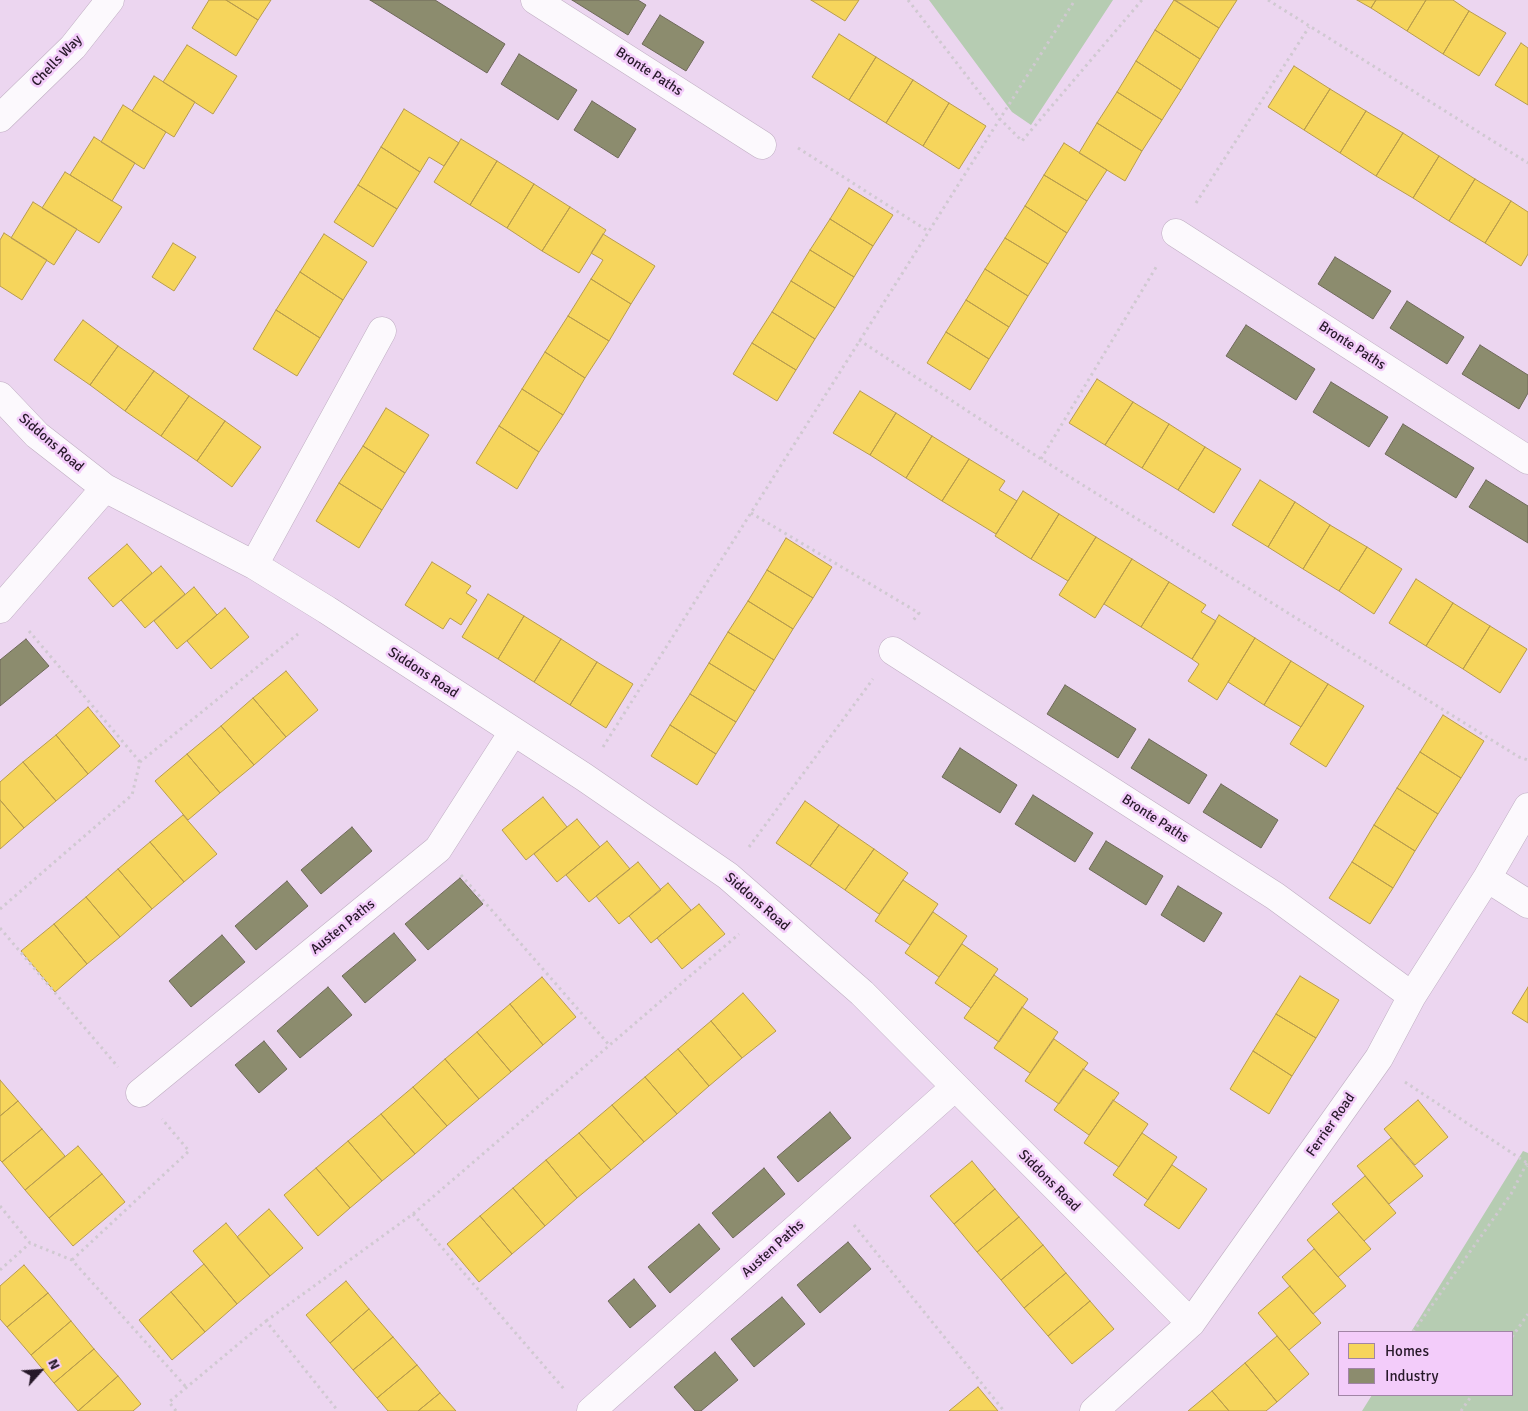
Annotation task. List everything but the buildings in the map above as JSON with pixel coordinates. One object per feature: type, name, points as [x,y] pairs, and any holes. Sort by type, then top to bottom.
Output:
[{"type":"street","name":"Chells Way","points":[[0,118],[73,47],[110,0]]},
{"type":"street","name":"Bronte Paths","points":[[535,0],[762,145]]},
{"type":"street","name":"Bronte Paths","points":[[1176,233],[1528,460]]},
{"type":"street","points":[[254,565],[382,331]]},
{"type":"street","name":"Siddons Road","points":[[0,396],[37,435],[104,488],[254,565],[327,610],[584,777],[728,876],[862,993],[1191,1323]]},
{"type":"street","points":[[3,607],[104,488]]},
{"type":"street","name":"Bronte Paths","points":[[893,651],[1275,896],[1412,996]]},
{"type":"street","name":"Austen Paths","points":[[140,1093],[438,849],[513,732]]},
{"type":"street","name":"Ferrier Road","points":[[1094,1411],[1191,1323],[1379,1058],[1412,996],[1487,878],[1528,807]]},
{"type":"street","points":[[1487,878],[1528,904]]},
{"type":"street","name":"Austen Paths","points":[[581,1404],[832,1197],[955,1087]]},
{"type":"path","points":[[908,0],[1000,119],[1022,141],[1142,0]]},
{"type":"path","points":[[584,777],[1075,0]]},
{"type":"path","points":[[1268,0],[1528,164]]},
{"type":"path","points":[[762,145],[771,130],[928,231]]},
{"type":"path","points":[[860,340],[1041,459],[1519,757],[1528,760]]},
{"type":"path","points":[[728,876],[893,651],[919,612],[750,512]]},
{"type":"path","points":[[3,607],[140,762]]},
{"type":"path","points":[[0,909],[132,795],[140,762],[327,610]]},
{"type":"path","points":[[438,849],[610,1046]]},
{"type":"path","points":[[176,1411],[169,1402],[186,1387],[266,1321],[412,1214],[767,911]]},
{"type":"path","points":[[0,928],[189,1152],[72,1260]]},
{"type":"path","points":[[1379,1058],[1410,1086],[1527,1165],[1510,1194],[1413,1331]]},
{"type":"path","points":[[832,1197],[1004,1411]]},
{"type":"path","points":[[0,1206],[30,1243],[72,1260],[186,1387]]},
{"type":"path","points":[[412,1214],[581,1404]]},
{"type":"path","points":[[0,1270],[30,1243]]},
{"type":"path","points":[[1513,1336],[1528,1314]]},
{"type":"path","points":[[266,1321],[338,1411]]},
{"type":"path","points":[[1461,1411],[1471,1396]]},
{"type":"green space","points":[[929,0],[1113,0],[1031,125],[1012,112]]},
{"type":"green space","points":[[1523,1151],[1528,1153],[1528,1411],[1362,1411],[1371,1396],[1513,1396],[1513,1331],[1412,1331]]}]
